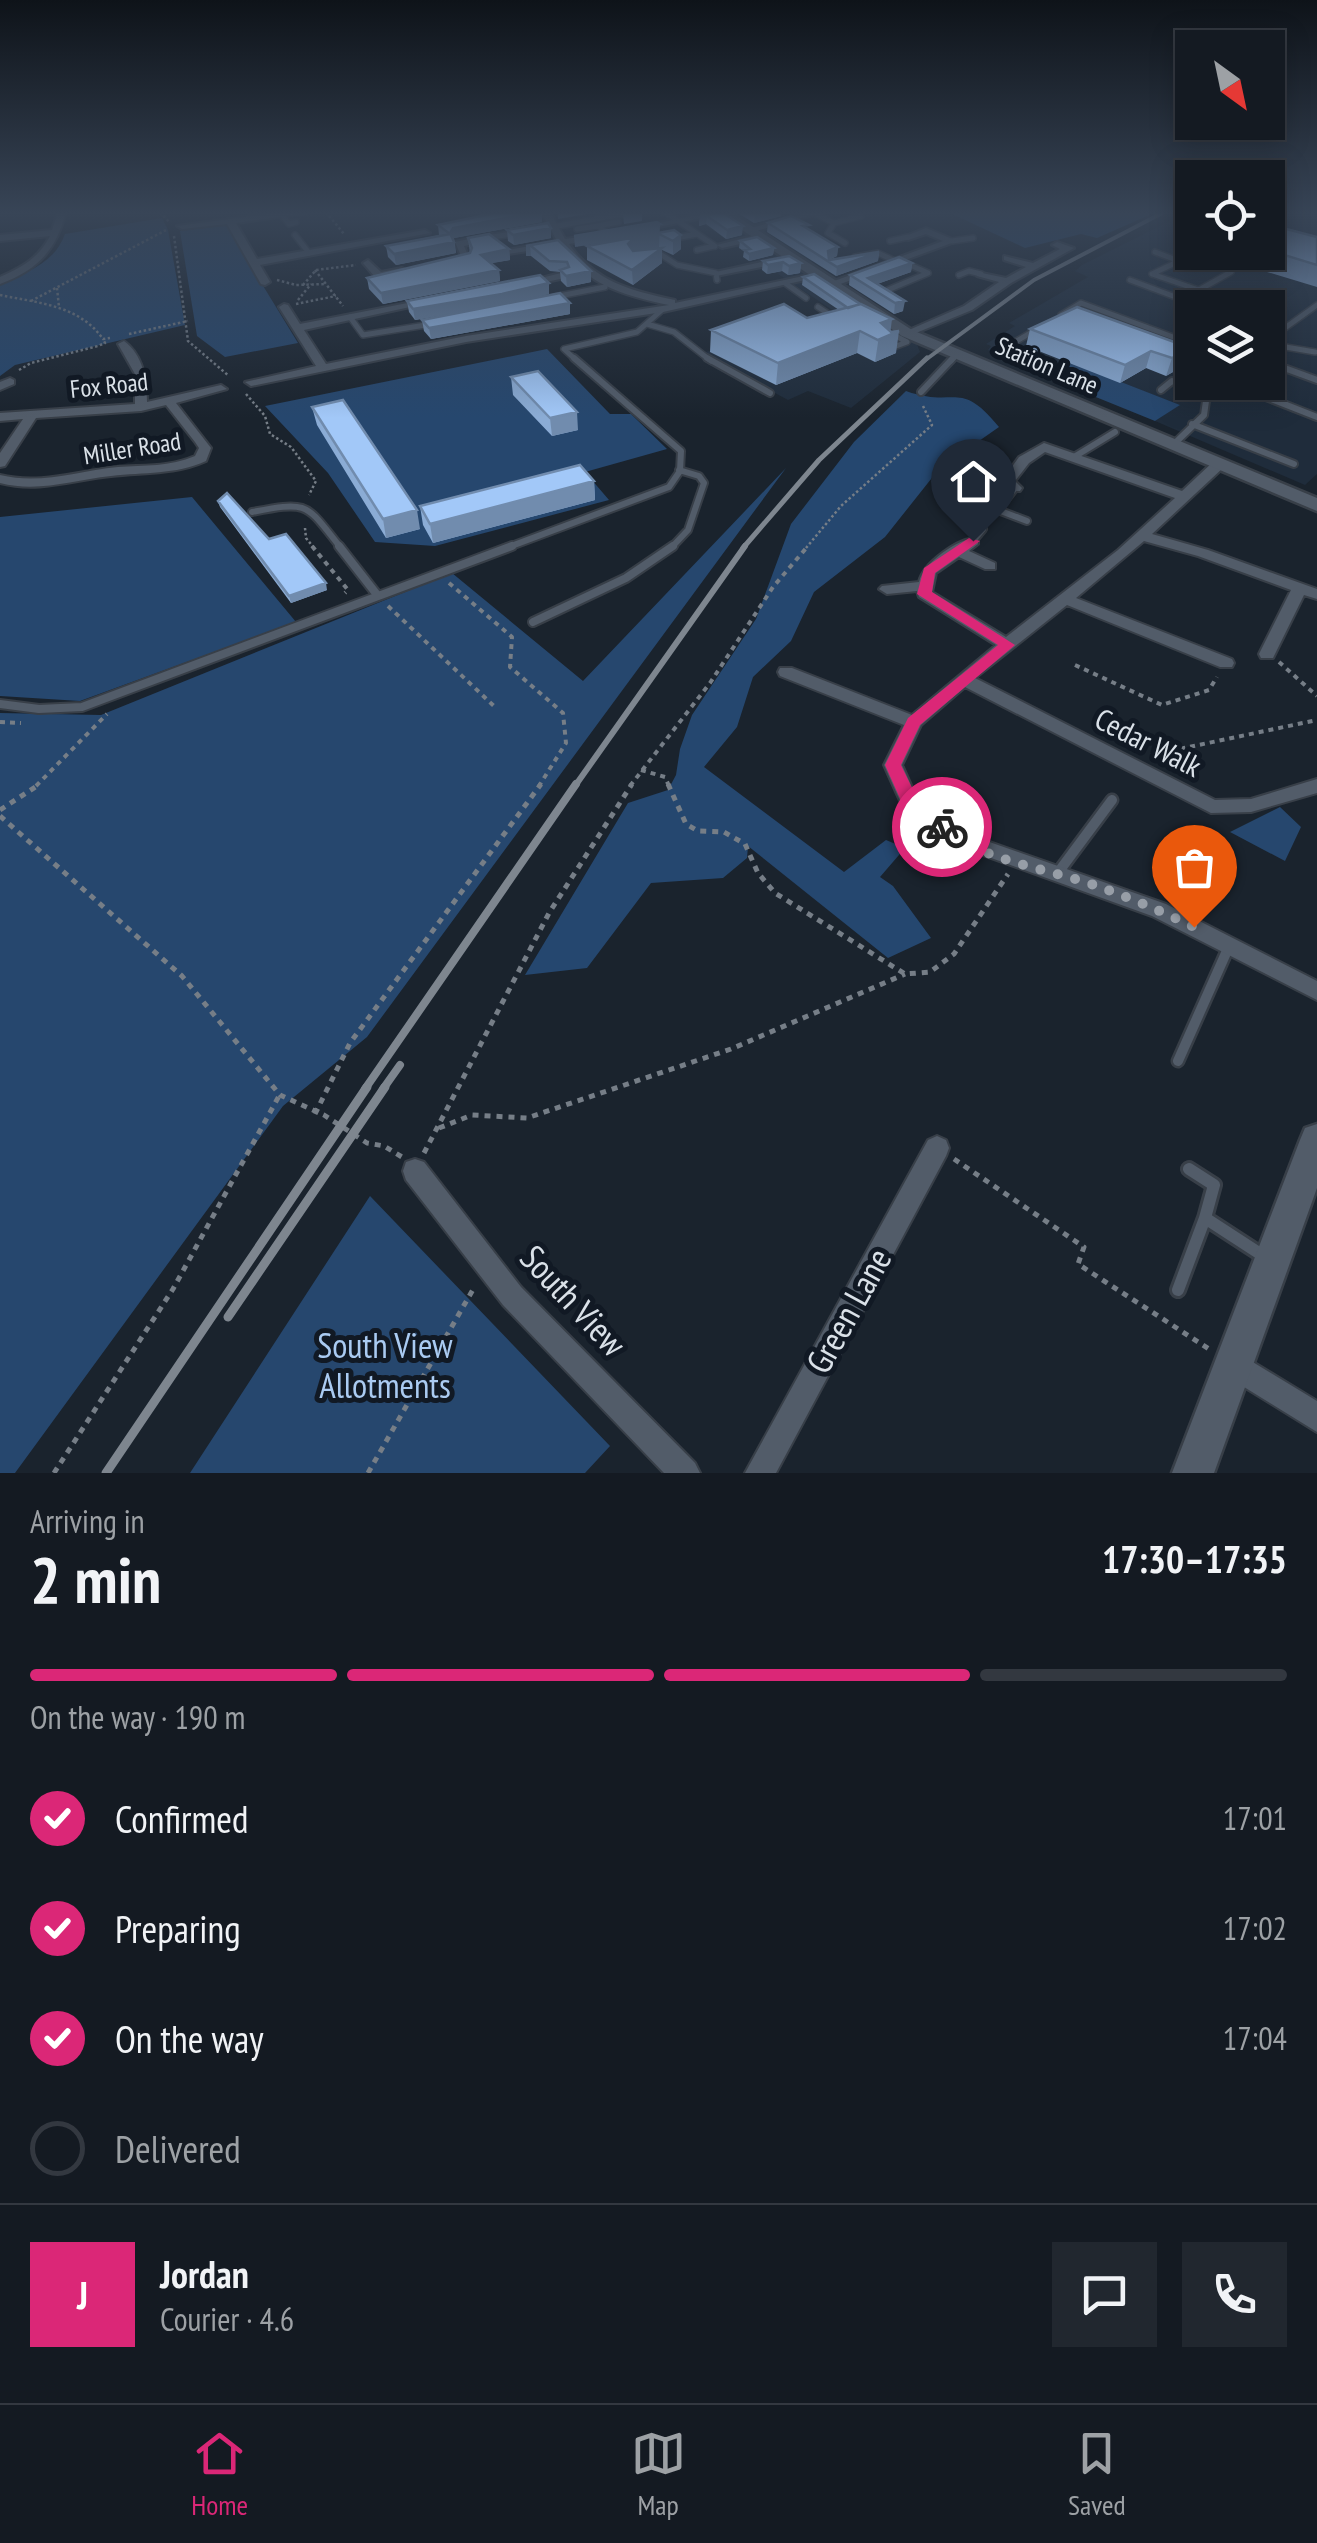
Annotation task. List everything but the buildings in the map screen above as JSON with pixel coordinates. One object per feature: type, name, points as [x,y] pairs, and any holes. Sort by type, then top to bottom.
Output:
[{"type":"main road","name":"Station Lane","points":[[825,281],[870,320],[1317,505]]},
{"type":"main road","points":[[1193,1473],[1315,1153]]},
{"type":"street","points":[[508,286],[536,281]]},
{"type":"street","points":[[599,281],[605,287],[685,304]]},
{"type":"street","points":[[242,384],[322,366],[814,281]]},
{"type":"street","points":[[907,333],[968,308],[1007,281]]},
{"type":"street","points":[[297,328],[433,301]]},
{"type":"street","points":[[284,307],[322,366]]},
{"type":"street","points":[[122,339],[141,374],[141,407]]},
{"type":"street","name":"Fox Road","points":[[0,417],[141,407],[221,390]]},
{"type":"street","name":"Miller Road","points":[[0,480],[16,485],[49,484],[194,462],[201,458],[204,448],[198,434],[180,421],[170,402]]},
{"type":"street","points":[[0,463],[32,415]]},
{"type":"street","points":[[1014,482],[1024,460],[1044,447],[1186,497]]},
{"type":"street","points":[[1218,464],[1143,536],[963,678],[914,722],[893,765],[908,798],[954,837],[1158,910],[1317,990]]},
{"type":"street","points":[[1143,536],[1317,594]]},
{"type":"street","points":[[973,541],[929,571],[924,594],[1008,645]]},
{"type":"street","points":[[958,551],[990,566]]},
{"type":"street","points":[[887,589],[924,586]]},
{"type":"street","points":[[1266,654],[1300,588]]},
{"type":"street","points":[[1065,599],[1226,663]]},
{"type":"street","points":[[786,672],[914,722]]},
{"type":"street","name":"Cedar Walk","points":[[963,678],[1211,806],[1226,809],[1317,786]]},
{"type":"street","name":"Green Lane","points":[[760,1473],[937,1148]]},
{"type":"street","name":"South View","points":[[416,1171],[512,1296],[685,1473]]},
{"type":"street","points":[[1233,1364],[1317,1418]]},
{"type":"lane","points":[[884,292],[910,281]]},
{"type":"lane","points":[[1132,281],[1175,297]]},
{"type":"lane","points":[[1171,281],[1198,290],[1215,281]]},
{"type":"lane","points":[[785,283],[806,298]]},
{"type":"lane","points":[[540,300],[605,287]]},
{"type":"lane","points":[[1003,349],[1081,303],[1175,338]]},
{"type":"lane","points":[[1285,327],[1317,305]]},
{"type":"lane","points":[[818,307],[842,324],[825,328]]},
{"type":"lane","points":[[0,704],[68,710],[669,488],[675,483],[681,451],[642,414],[615,398],[564,349],[636,332],[662,309]]},
{"type":"lane","points":[[351,317],[363,336],[448,322]]},
{"type":"lane","points":[[870,320],[907,342],[891,348]]},
{"type":"lane","points":[[647,324],[674,332],[701,356],[770,394]]},
{"type":"lane","points":[[1285,342],[1316,351]]},
{"type":"lane","points":[[1306,359],[1316,351]]},
{"type":"lane","points":[[921,392],[922,386],[957,354]]},
{"type":"lane","points":[[1285,368],[1317,380]]},
{"type":"lane","points":[[1160,390],[1175,382]]},
{"type":"lane","points":[[1173,446],[1204,416],[1206,400]]},
{"type":"lane","points":[[1272,400],[1317,417]]},
{"type":"lane","points":[[1192,424],[1294,464]]},
{"type":"lane","points":[[1074,457],[1115,432]]},
{"type":"lane","points":[[981,466],[1014,482],[998,510],[1027,521]]},
{"type":"lane","points":[[533,622],[626,578],[680,541],[704,483],[699,476],[679,470]]},
{"type":"lane","points":[[252,512],[274,506],[303,506],[316,516],[378,596]]},
{"type":"lane","points":[[973,541],[983,529],[976,520]]},
{"type":"lane","points":[[1057,874],[1112,800]]},
{"type":"lane","points":[[1178,1062],[1230,944]]},
{"type":"lane","points":[[1178,1290],[1214,1185],[1189,1170]]},
{"type":"lane","points":[[1205,1218],[1272,1262]]},
{"type":"path","points":[[29,302],[71,281]]},
{"type":"path","points":[[180,281],[188,340],[242,384],[266,416],[270,434],[291,447],[316,481],[303,506],[306,538],[348,590],[299,626]]},
{"type":"path","points":[[278,281],[326,284]]},
{"type":"path","points":[[302,285],[306,281]]},
{"type":"path","points":[[324,281],[351,317]]},
{"type":"path","points":[[311,284],[293,305],[336,296]]},
{"type":"path","points":[[57,288],[55,296],[60,309]]},
{"type":"path","points":[[0,295],[90,320],[108,347]]},
{"type":"path","points":[[8,380],[32,363],[188,321]]},
{"type":"path","points":[[140,685],[85,734],[43,782],[0,812],[182,976],[280,1095],[324,1115],[367,1142],[384,1146],[416,1171],[549,913],[641,770],[710,683],[773,587],[841,506],[932,425],[921,392]]},
{"type":"path","points":[[315,1114],[350,1043],[552,769],[566,743],[562,713],[510,667],[512,637],[437,574]]},
{"type":"path","points":[[378,596],[496,708]]},
{"type":"path","points":[[1266,654],[1317,696]]},
{"type":"path","points":[[1075,665],[1162,706],[1209,690],[1226,663]]},
{"type":"path","points":[[1138,768],[1155,751],[1317,720]]},
{"type":"path","points":[[641,770],[665,776],[686,824],[698,831],[724,832],[745,844],[758,874],[775,893],[905,974]]},
{"type":"path","points":[[437,1128],[472,1115],[527,1118],[731,1049],[905,974],[930,972],[954,954],[1016,862]]},
{"type":"path","points":[[54,1473],[136,1354],[229,1196],[280,1095]]},
{"type":"path","points":[[937,1148],[1084,1247],[1078,1264],[1233,1364]]},
{"type":"path","points":[[368,1473],[488,1264]]},
{"type":"shaded area","points":[[788,281],[839,281],[880,308],[843,317]]},
{"type":"shaded area","points":[[1082,281],[1317,281],[1317,474],[1305,485],[1155,421],[1179,405],[1070,362],[1044,376],[988,350],[991,346],[986,344],[1015,326],[1009,323]]},
{"type":"shaded area","points":[[862,316],[916,342],[920,352],[851,408],[808,391],[788,400],[701,353]]},
{"type":"shaded area","points":[[906,391],[965,399],[986,412],[999,427],[939,469],[885,537],[814,592],[791,641],[753,677],[737,727],[704,767],[844,872],[886,840],[905,848],[880,877],[893,886],[931,938],[888,958],[748,846],[747,858],[723,878],[651,883],[587,968],[525,975],[628,803],[668,790],[676,775],[692,715],[756,619],[791,524],[854,442]]},
{"type":"green space","points":[[8,281],[177,281],[185,325],[15,365],[0,376],[0,284]]},
{"type":"green space","points":[[188,281],[260,281],[298,343],[225,357],[197,336]]},
{"type":"green space","points":[[547,349],[610,414],[631,414],[667,449],[585,472],[609,500],[435,546],[375,542],[328,473],[265,406]]},
{"type":"green space","points":[[1070,362],[1180,405],[1155,421],[1044,376]]},
{"type":"green space","points":[[786,468],[367,1037],[283,1106],[15,1473],[0,1473],[0,713],[101,715],[452,573],[583,681]]},
{"type":"green space","points":[[192,497],[296,622],[80,701],[0,696],[0,517]]},
{"type":"green space","points":[[1280,807],[1301,827],[1285,861],[1230,832]]},
{"type":"green space","name":"South View Allotments","points":[[370,1196],[610,1446],[585,1473],[190,1473]]},
{"type":"railway","points":[[924,361],[1033,281]]},
{"type":"railway","points":[[743,548],[819,460],[927,358]]},
{"type":"railway","points":[[575,786],[745,546]]},
{"type":"railway","points":[[365,1089],[576,784]]},
{"type":"railway","points":[[383,1089],[400,1065]]},
{"type":"railway","points":[[106,1473],[367,1087]]},
{"type":"railway","points":[[228,1317],[385,1087]]},
{"type":"way so far","points":[[942,827],[954,837],[1016,862],[1092,884],[1194,927]]},
{"type":"route","points":[[942,827],[908,798],[893,765],[914,722],[1008,645],[924,594],[929,571],[973,541]]}]
